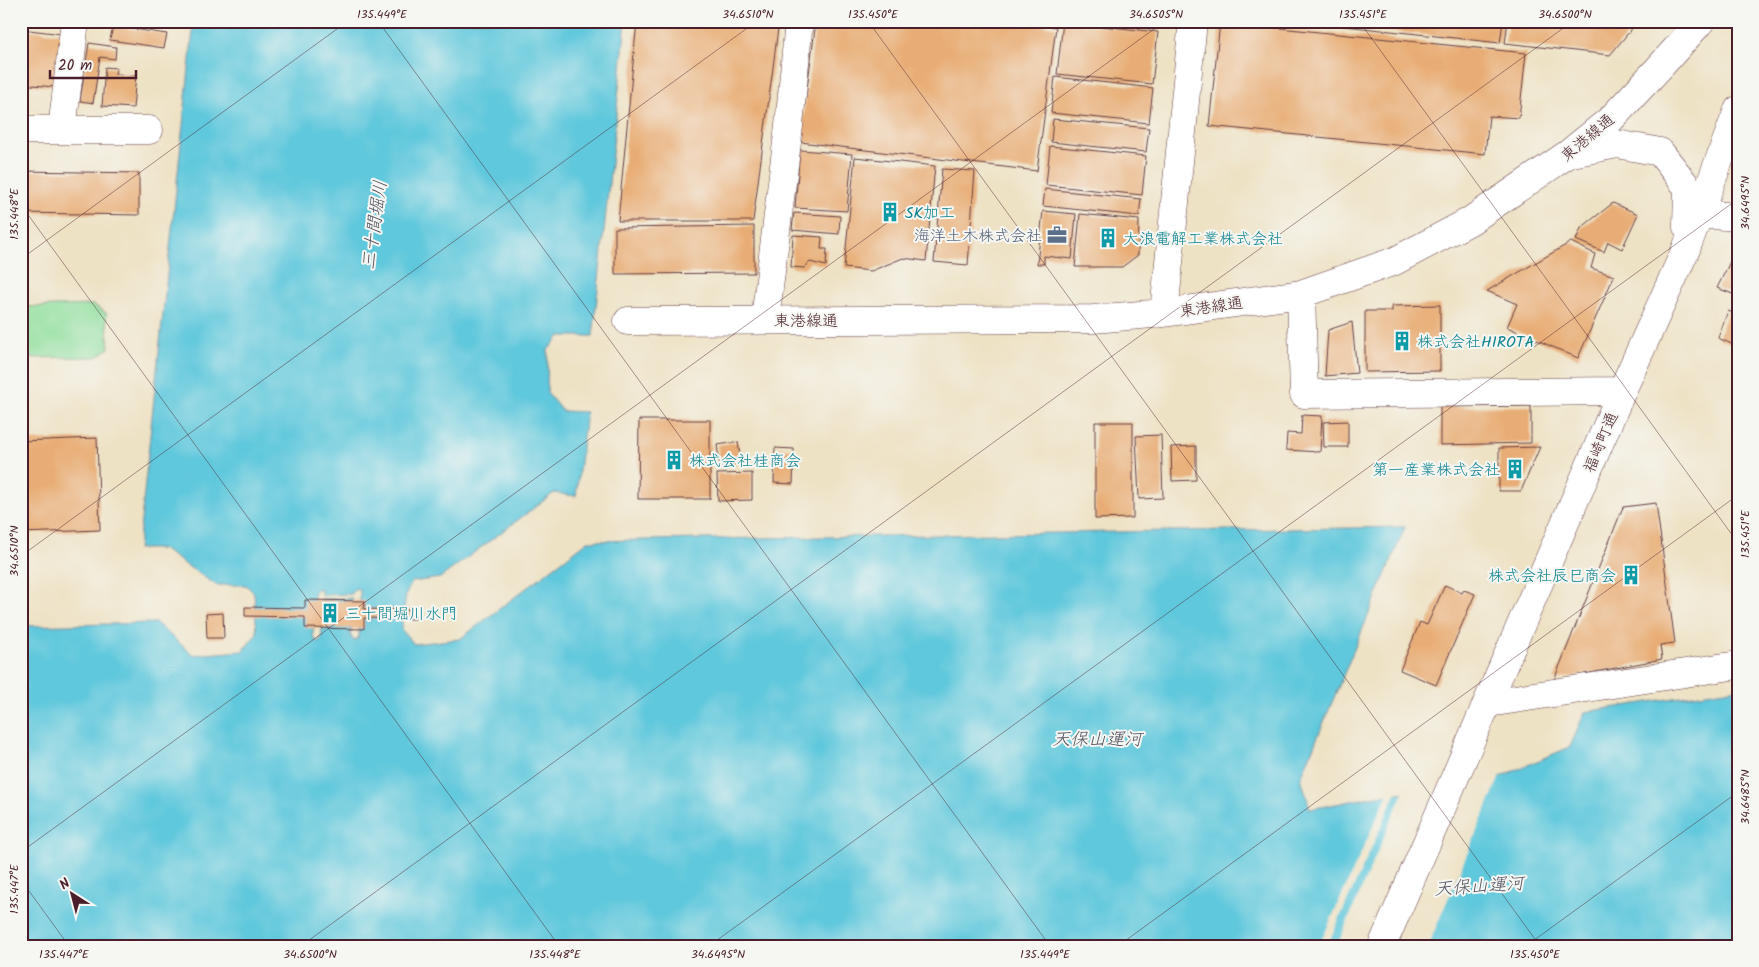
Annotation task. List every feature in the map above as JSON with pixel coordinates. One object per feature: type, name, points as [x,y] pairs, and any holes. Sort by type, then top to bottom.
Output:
[{"type":"street","points":[[62,130],[75,21]]},
{"type":"street","points":[[765,320],[789,126],[799,21]]},
{"type":"street","points":[[1164,313],[1192,21]]},
{"type":"street","name":"東港線通","points":[[628,321],[1093,319],[1164,313],[1301,294],[1395,260],[1470,222],[1568,154],[1611,119],[1701,21]]},
{"type":"street","name":"福崎町通","points":[[1382,946],[1456,772],[1488,703],[1686,249],[1738,110]]},
{"type":"street","points":[[21,130],[149,130]]},
{"type":"street","points":[[1568,154],[1617,144],[1660,152],[1688,188],[1686,249]]},
{"type":"street","points":[[1699,214],[1738,217]]},
{"type":"street","points":[[1301,294],[1304,394],[1622,392]]},
{"type":"street","points":[[1488,703],[1738,665]]},
{"type":"green space","points":[[94,305],[106,313],[109,348],[97,357],[21,358],[21,307]]},
{"type":"water","name":"天保山運河","points":[[194,21],[626,21],[593,336],[560,336],[548,350],[547,393],[562,411],[586,412],[576,496],[554,493],[440,578],[412,582],[406,594],[401,629],[414,644],[460,639],[588,541],[1405,527],[1301,777],[1310,809],[1388,794],[1481,785],[1570,747],[1585,712],[1738,688],[1738,946],[21,946],[21,626],[156,623],[193,655],[243,651],[257,633],[254,593],[246,585],[216,585],[162,549],[138,549]],"holes":[[[318,588],[321,590],[321,595],[352,594],[352,591],[357,588],[360,590],[359,637],[354,641],[351,637],[352,598],[321,599],[322,638],[317,642],[313,636],[314,591]]]},
{"type":"pier","points":[[1501,774],[1428,946],[1337,946],[1404,790],[1480,782]]},
{"type":"pier","points":[[1389,791],[1397,791],[1327,946],[1319,946]]},
{"type":"building","points":[[637,21],[779,21],[753,221],[618,221]]},
{"type":"building","points":[[816,21],[1012,21],[1056,27],[1037,171],[800,142]]},
{"type":"building","points":[[1095,21],[1159,21],[1158,29],[1095,23]]},
{"type":"building","points":[[1317,21],[1503,21],[1500,43],[1317,23]]},
{"type":"building","points":[[1508,21],[1594,21],[1635,25],[1610,55],[1505,43]]},
{"type":"building","points":[[1063,22],[1158,32],[1152,84],[1057,74]]},
{"type":"building","points":[[1220,22],[1526,53],[1519,118],[1489,116],[1485,154],[1209,126]]},
{"type":"building","points":[[113,26],[167,34],[164,48],[110,40]]},
{"type":"building","points":[[21,29],[62,34],[55,87],[21,84]]},
{"type":"building","points":[[89,43],[116,47],[115,59],[100,57],[93,103],[80,101]]},
{"type":"building","points":[[105,67],[116,68],[115,74],[136,75],[133,108],[102,106]]},
{"type":"building","points":[[1055,77],[1153,88],[1149,123],[1051,113]]},
{"type":"building","points":[[1053,119],[1149,128],[1146,152],[1051,142]]},
{"type":"building","points":[[1050,146],[1146,156],[1142,195],[1046,185]]},
{"type":"building","points":[[800,150],[852,154],[847,211],[795,208]]},
{"type":"building","name":"SK加工","points":[[855,157],[935,166],[926,261],[903,258],[871,271],[844,268]]},
{"type":"building","points":[[942,169],[975,171],[968,265],[934,262]]},
{"type":"building","points":[[21,171],[139,173],[139,215],[21,213]]},
{"type":"building","points":[[1045,189],[1141,199],[1139,216],[1043,206]]},
{"type":"building","points":[[1613,203],[1638,214],[1622,249],[1608,242],[1604,252],[1576,240],[1581,228]]},
{"type":"building","name":"海洋土木株式会社","points":[[1043,211],[1076,214],[1072,259],[1044,256],[1044,264],[1037,264]]},
{"type":"building","points":[[794,213],[840,216],[839,234],[792,230]]},
{"type":"building","name":"大浪電解工業株式会社","points":[[1080,214],[1139,220],[1138,255],[1122,267],[1075,267]]},
{"type":"building","points":[[754,226],[754,273],[615,274],[615,228]]},
{"type":"building","points":[[793,235],[822,237],[821,249],[827,249],[826,266],[810,262],[804,268],[791,267]]},
{"type":"building","points":[[1571,242],[1595,254],[1591,268],[1614,276],[1578,358],[1507,327],[1517,304],[1487,291]]},
{"type":"building","points":[[1735,252],[1738,252],[1738,296],[1717,288]]},
{"type":"building","name":"株式会社HIROTA","points":[[1440,305],[1440,371],[1365,372],[1365,311],[1392,311],[1392,306]]},
{"type":"building","points":[[1728,311],[1738,315],[1738,334],[1734,345],[1718,338]]},
{"type":"building","points":[[1352,322],[1357,373],[1325,376],[1328,330]]},
{"type":"building","points":[[1531,406],[1531,443],[1440,445],[1440,407]]},
{"type":"building","points":[[1302,415],[1322,416],[1320,452],[1286,450],[1287,433],[1301,434]]},
{"type":"building","name":"株式会社桂商会","points":[[639,420],[710,420],[710,499],[638,499]]},
{"type":"building","points":[[1348,421],[1348,447],[1324,447],[1323,422]]},
{"type":"building","points":[[1095,422],[1133,422],[1133,518],[1095,519]]},
{"type":"building","points":[[1161,435],[1163,498],[1139,499],[1136,436]]},
{"type":"building","points":[[97,438],[100,530],[21,533],[21,441]]},
{"type":"building","points":[[738,442],[741,463],[720,466],[717,445]]},
{"type":"building","points":[[1196,446],[1196,480],[1172,481],[1171,447]]},
{"type":"building","name":"第一産業株式会社","points":[[1540,447],[1521,491],[1499,491],[1499,448]]},
{"type":"building","points":[[775,448],[794,449],[793,484],[774,483]]},
{"type":"building","points":[[752,473],[752,500],[718,501],[717,474]]},
{"type":"building","name":"株式会社辰巳商会","points":[[1656,503],[1675,643],[1660,645],[1662,659],[1554,680],[1623,507]]},
{"type":"building","points":[[1445,585],[1462,593],[1464,590],[1475,594],[1436,685],[1400,670],[1420,622],[1427,625]]},
{"type":"building","name":"三十間堀川水門","points":[[305,600],[365,601],[364,609],[415,610],[415,619],[364,618],[364,629],[305,628],[305,617],[245,616],[245,607],[305,608]]},
{"type":"building","points":[[223,613],[224,638],[207,638],[206,614]]},
{"type":"place","name":"SK加工","points":[[890,212]]},
{"type":"place","name":"海洋土木株式会社","points":[[1057,235]]},
{"type":"place","name":"大浪電解工業株式会社","points":[[1108,238]]},
{"type":"place","name":"株式会社HIROTA","points":[[1402,341]]},
{"type":"place","name":"株式会社桂商会","points":[[674,460]]},
{"type":"place","name":"第一産業株式会社","points":[[1515,469]]},
{"type":"place","name":"株式会社辰巳商会","points":[[1631,575]]},
{"type":"place","name":"三十間堀川水門","points":[[330,613]]},
{"type":"water label","name":"三十間堀川","points":[[374,225]]}]
